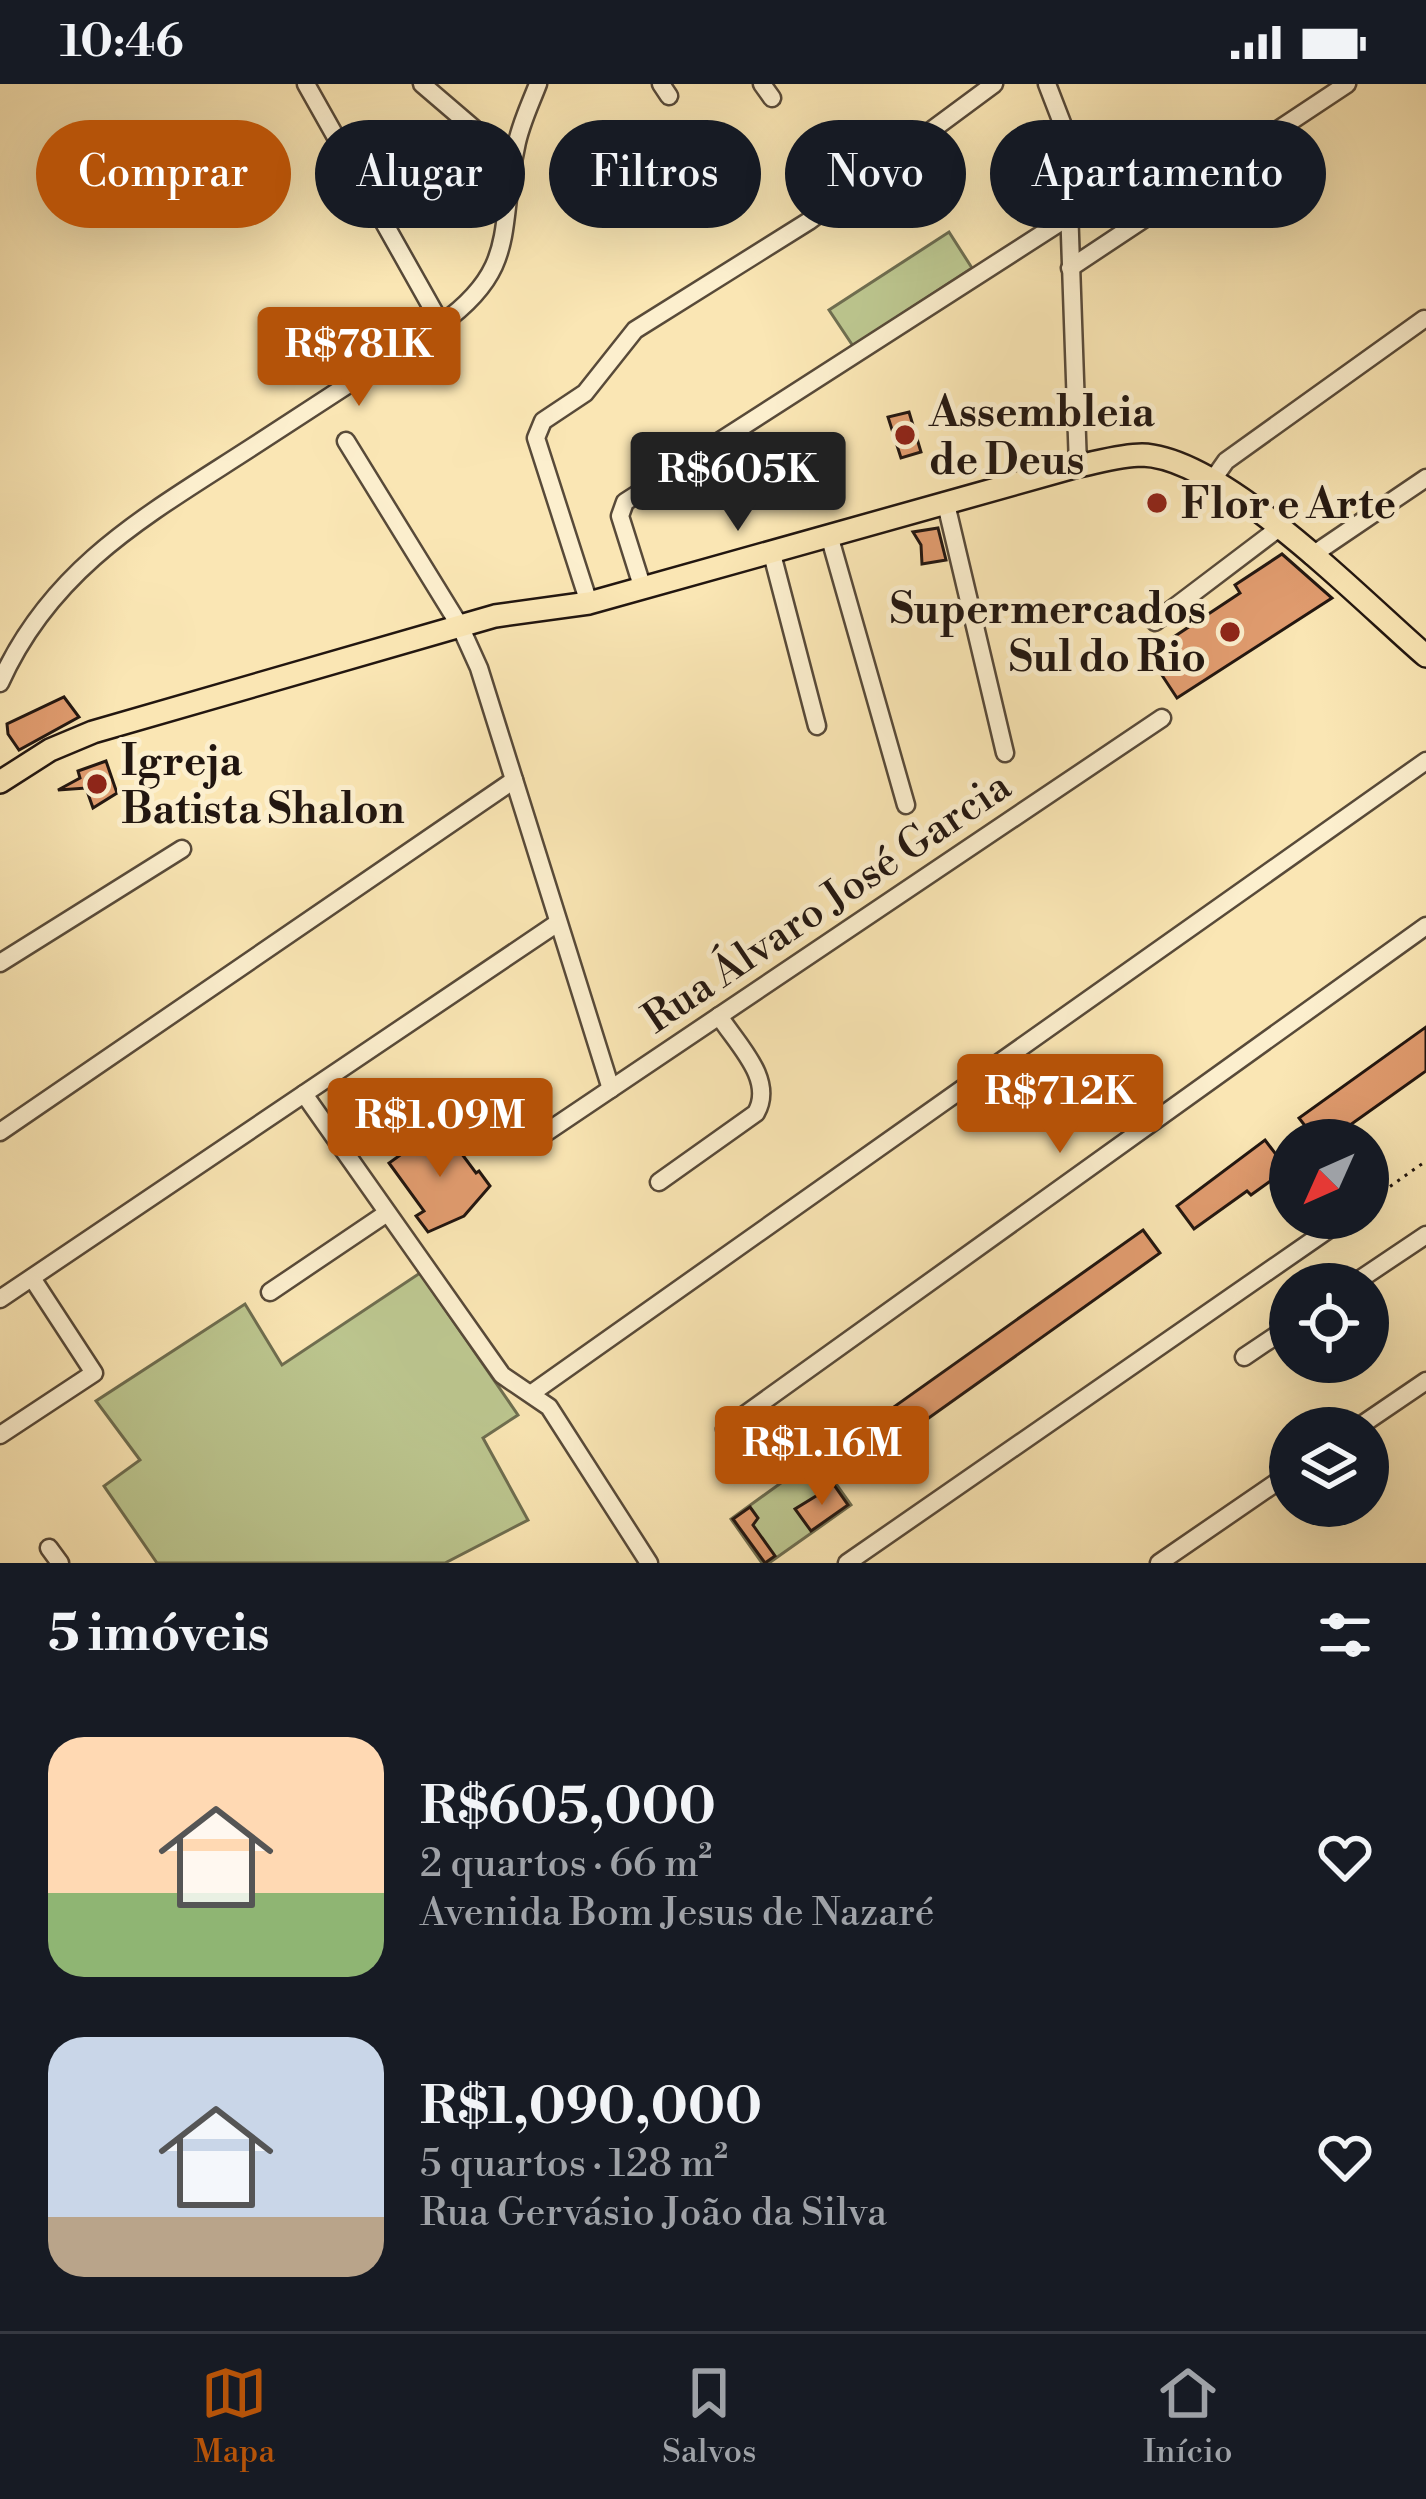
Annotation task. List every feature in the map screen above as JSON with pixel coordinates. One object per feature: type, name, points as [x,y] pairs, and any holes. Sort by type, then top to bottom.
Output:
[{"type":"main road","points":[[1,778],[93,732],[495,616],[590,603],[1078,466],[1142,455],[1214,478],[1421,645]]},
{"type":"street","points":[[306,84],[441,324]]},
{"type":"street","points":[[422,84],[464,120]]},
{"type":"street","points":[[525,125],[538,84]]},
{"type":"street","points":[[590,603],[536,438],[543,421],[586,393],[635,330],[822,212],[994,84]]},
{"type":"street","points":[[1047,84],[1061,120]]},
{"type":"street","points":[[1070,268],[1347,84]]},
{"type":"street","points":[[0,682],[24,635],[55,594],[113,539],[441,324],[479,291],[498,260],[503,228]]},
{"type":"street","points":[[644,589],[620,516],[625,502],[1051,228]]},
{"type":"street","points":[[1070,228],[1078,466]]},
{"type":"street","points":[[1214,478],[1226,461],[1424,319]]},
{"type":"street","points":[[346,441],[460,626],[478,668],[611,1089]]},
{"type":"street","points":[[1311,556],[1426,478]]},
{"type":"street","points":[[946,504],[1005,753]]},
{"type":"street","points":[[1155,622],[1279,528]]},
{"type":"street","points":[[829,536],[906,805]]},
{"type":"street","points":[[772,554],[817,726]]},
{"type":"street","name":"Rua Álvaro José Garcia","points":[[529,1144],[1162,718]]},
{"type":"street","points":[[532,1393],[1426,760]]},
{"type":"street","points":[[0,1132],[514,781]]},
{"type":"street","points":[[0,963],[182,849]]},
{"type":"street","points":[[0,1299],[556,924]]},
{"type":"street","points":[[724,1429],[1426,926]]},
{"type":"street","points":[[659,1182],[756,1113],[764,1099],[763,1084],[719,1016]]},
{"type":"street","points":[[304,1094],[502,1375],[549,1407],[649,1563]]},
{"type":"street","points":[[270,1292],[387,1214]]},
{"type":"street","points":[[1384,1263],[1426,1235]]},
{"type":"street","points":[[847,1563],[1315,1239]]},
{"type":"street","points":[[0,1435],[94,1373],[32,1278]]},
{"type":"street","points":[[1244,1357],[1269,1340]]},
{"type":"street","points":[[1388,1407],[1426,1381]]},
{"type":"street","points":[[1159,1563],[1269,1488]]},
{"type":"path","points":[[1389,1187],[1426,1161]]},
{"type":"green space","points":[[949,232],[972,268],[853,346],[829,310]]},
{"type":"green space","points":[[420,1273],[518,1415],[483,1438],[528,1520],[445,1563],[157,1563],[104,1486],[140,1460],[96,1401],[245,1304],[282,1365]]},
{"type":"green space","points":[[817,1457],[851,1505],[769,1563],[762,1563],[731,1519]]},
{"type":"building","name":"Assembleia de Deus","points":[[909,412],[921,452],[901,458],[888,417]]},
{"type":"building","points":[[938,528],[946,560],[922,564],[921,545],[913,532]]},
{"type":"building","name":"Supermercados Sul do Rio","points":[[1282,554],[1332,598],[1177,698],[1148,654],[1240,593],[1235,585]]},
{"type":"building","points":[[64,697],[79,717],[19,750],[7,724]]},
{"type":"building","name":"Igreja Batista Shalon","points":[[106,761],[117,793],[93,808],[86,788],[58,790],[80,778],[78,771]]},
{"type":"building","points":[[1426,1027],[1426,1071],[1359,1119],[1299,1118]]},
{"type":"building","points":[[441,1126],[490,1186],[464,1216],[428,1232],[416,1216],[424,1211],[389,1163]]},
{"type":"building","points":[[1265,1140],[1269,1145],[1269,1182],[1251,1195],[1247,1191],[1194,1229],[1177,1206]]},
{"type":"building","points":[[1143,1230],[1160,1253],[853,1472],[836,1448]]},
{"type":"building","points":[[834,1485],[848,1505],[811,1531],[795,1509]]},
{"type":"building","points":[[750,1507],[758,1518],[753,1525],[775,1556],[765,1563],[733,1519]]},
{"type":"place","name":"Assembleia de Deus","points":[[905,435]]},
{"type":"place","name":"Flor e Arte","points":[[1157,503]]},
{"type":"place","name":"Supermercados Sul do Rio","points":[[1230,632]]},
{"type":"place","name":"Igreja Batista Shalon","points":[[97,784]]}]
